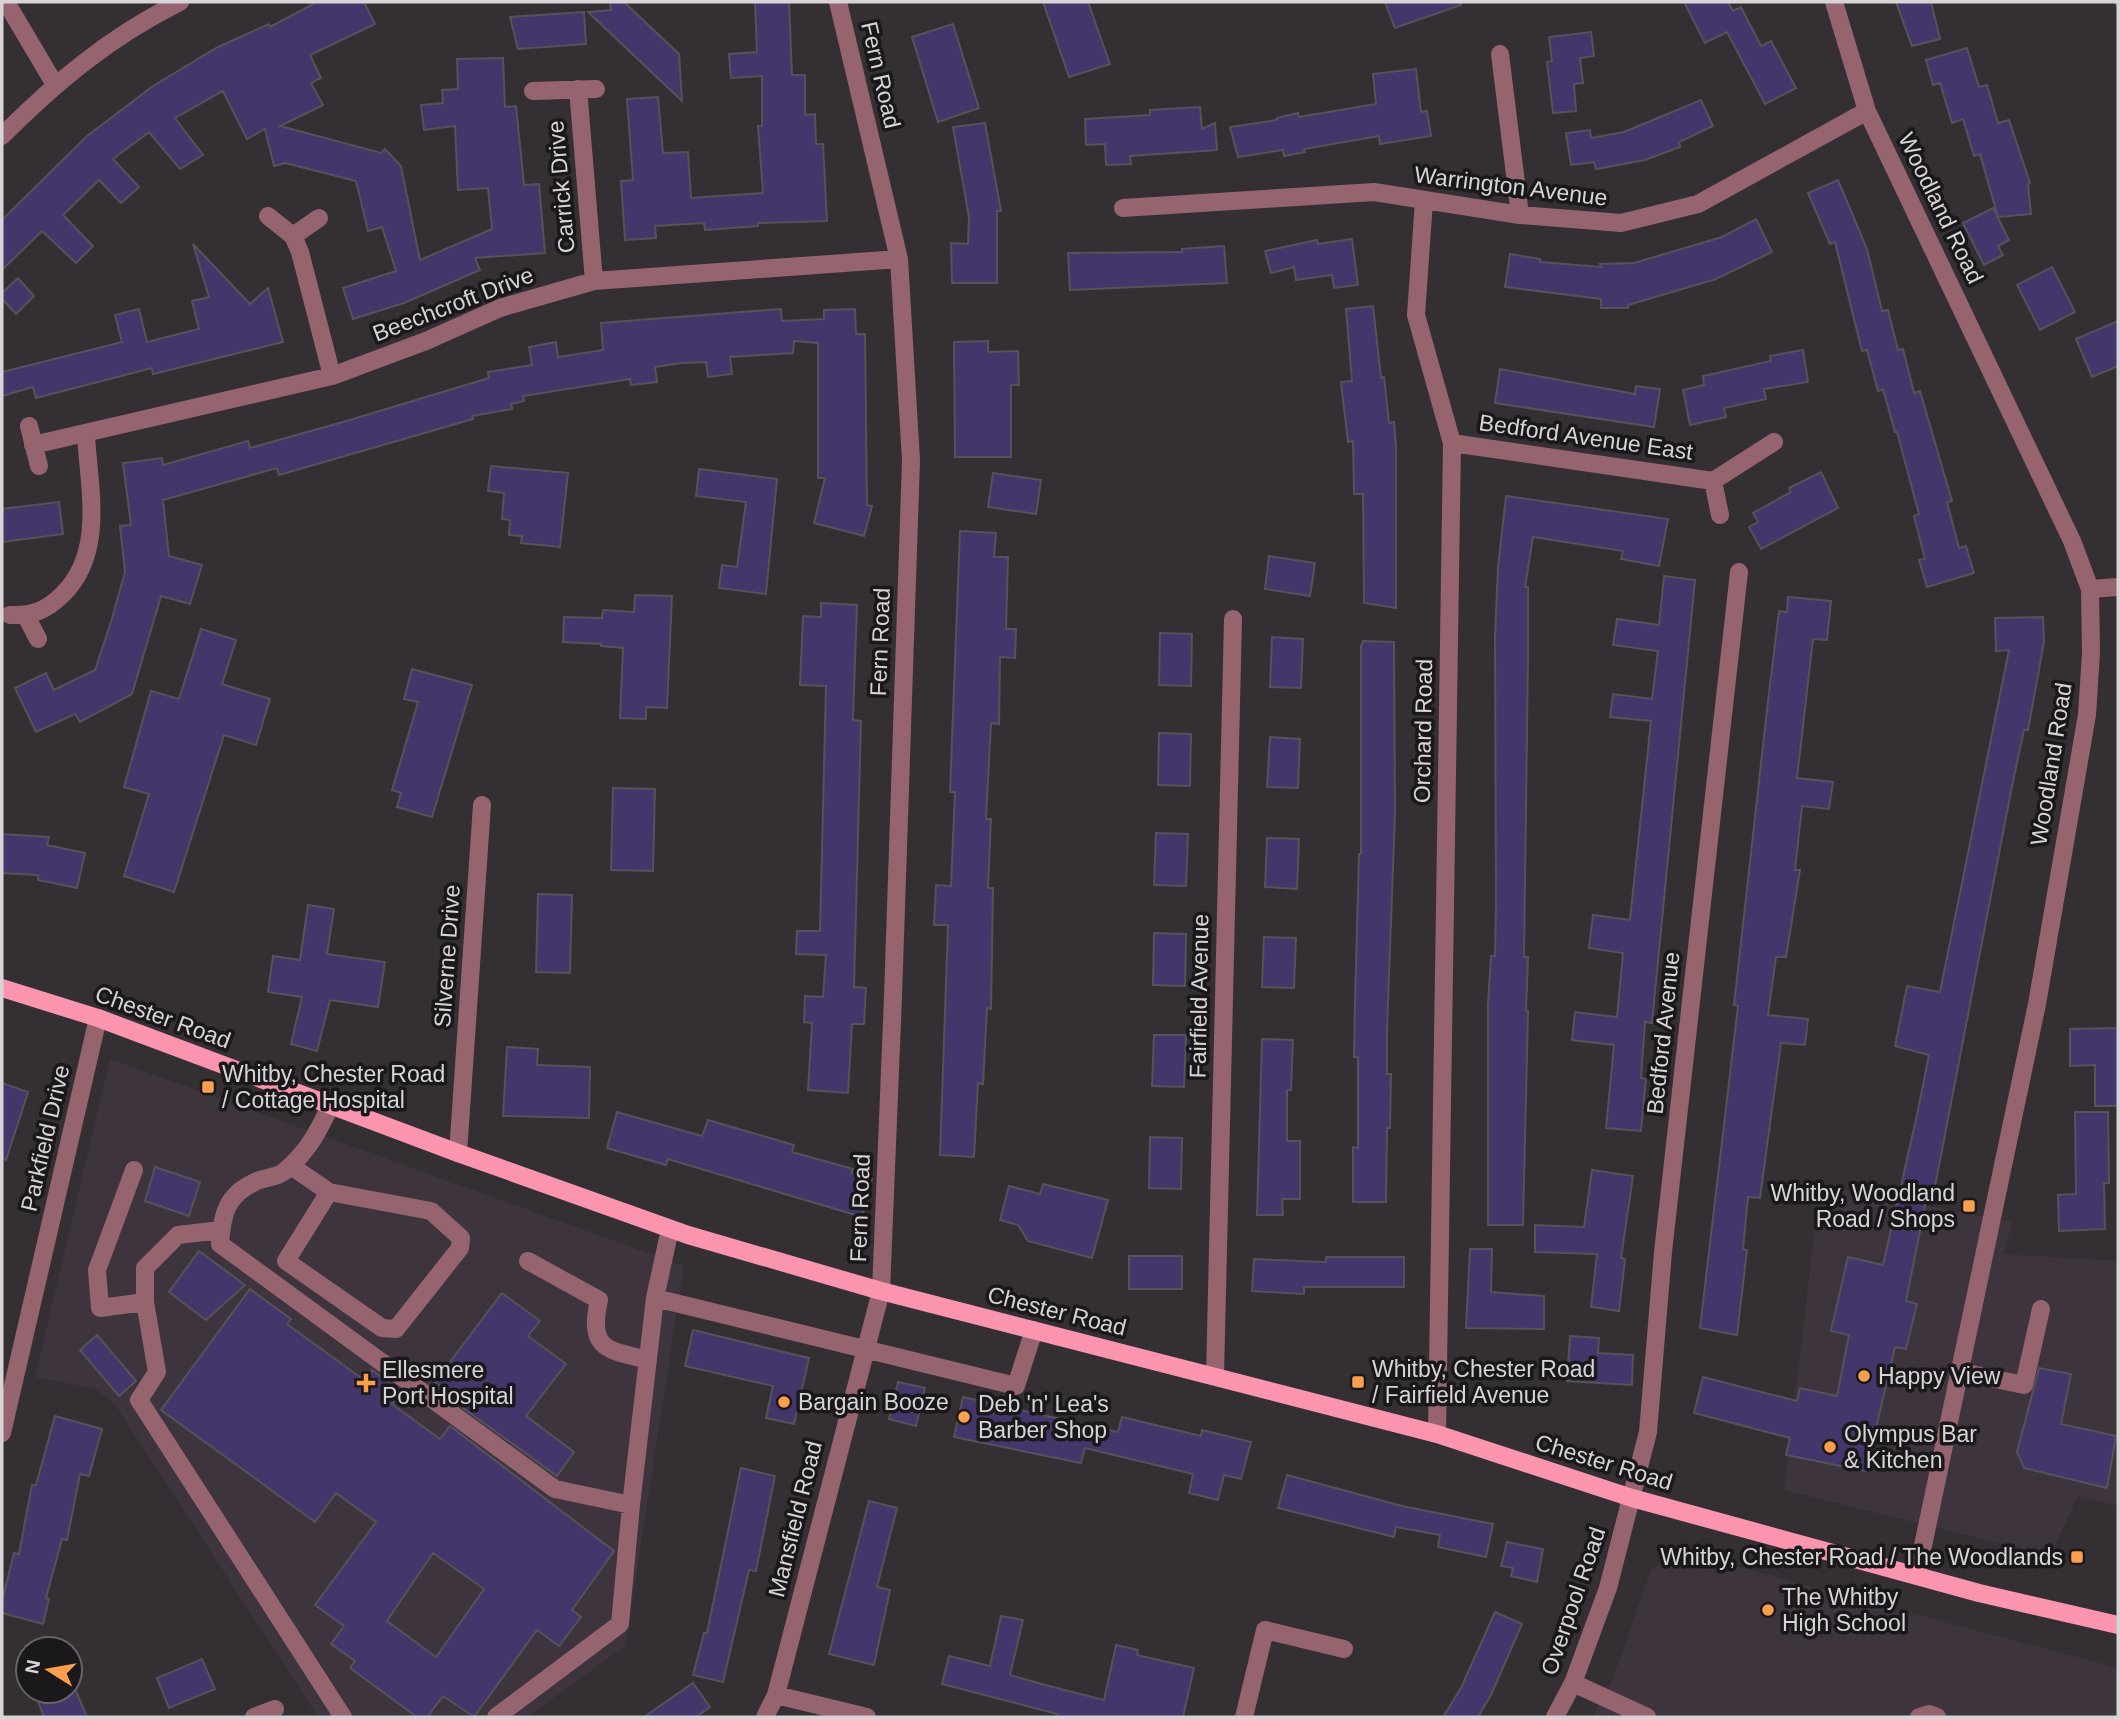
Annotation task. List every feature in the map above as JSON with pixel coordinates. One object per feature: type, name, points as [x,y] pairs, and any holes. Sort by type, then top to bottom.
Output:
[{"type":"main road","name":"Chester Road","points":[[2,988],[98,1017],[458,1153],[670,1229],[881,1291],[1437,1434],[1632,1498],[1979,1592],[2118,1625]]},
{"type":"street","points":[[6,2],[54,83]]},
{"type":"street","points":[[2,136],[54,83],[149,17],[180,2]]},
{"type":"street","name":"Fern Road","points":[[838,2],[899,259],[911,460],[881,1291]]},
{"type":"street","name":"Woodland Road","points":[[1834,2],[1867,111],[2072,541],[2090,589],[2091,653],[2087,715],[2037,1003],[1962,1371],[1917,1574]]},
{"type":"street","points":[[1500,54],[1520,215]]},
{"type":"street","name":"Carrick Drive","points":[[533,91],[587,89],[594,281]]},
{"type":"street","name":"Warrington Avenue","points":[[1124,208],[1374,192],[1520,215],[1621,223],[1698,204],[1867,111]]},
{"type":"street","name":"Orchard Road","points":[[1424,201],[1416,315],[1452,443],[1437,1267],[1437,1434]]},
{"type":"street","points":[[268,216],[293,236],[300,252],[332,376]]},
{"type":"street","points":[[293,236],[319,218]]},
{"type":"street","name":"Beechcroft Drive","points":[[33,445],[86,435],[332,376],[426,341],[500,308],[594,281],[899,259]]},
{"type":"street","points":[[29,426],[38,466]]},
{"type":"street","points":[[38,639],[18,616],[40,612],[65,592],[89,553],[92,541],[86,435]]},
{"type":"street","name":"Bedford Avenue East","points":[[1452,443],[1713,481],[1774,442]]},
{"type":"street","name":"Bedford Avenue East","points":[[1713,481],[1720,514]]},
{"type":"street","name":"Bedford Avenue","points":[[1632,1498],[1648,1432],[1663,1252],[1739,572]]},
{"type":"street","points":[[2090,589],[2118,587]]},
{"type":"street","name":"Fairfield Avenue","points":[[1215,1375],[1233,619]]},
{"type":"street","name":"Silverne Drive","points":[[458,1153],[482,805]]},
{"type":"street","name":"Parkfield Drive","points":[[3,1425],[98,1017]]},
{"type":"street","points":[[331,1105],[310,1148],[282,1174],[254,1182],[234,1198],[222,1213],[220,1244],[555,1489],[632,1505]]},
{"type":"street","points":[[291,1166],[329,1192],[391,1201],[431,1211],[461,1238],[460,1248],[396,1329],[382,1328],[286,1261],[329,1192]]},
{"type":"street","points":[[134,1170],[97,1270],[100,1308],[145,1303]]},
{"type":"street","points":[[496,1717],[620,1624],[655,1298],[670,1229]]},
{"type":"street","points":[[221,1230],[178,1235],[145,1268],[145,1303],[157,1372],[139,1400],[343,1717]]},
{"type":"street","points":[[528,1261],[599,1300],[597,1340],[606,1350],[648,1360]]},
{"type":"street","name":"Mansfield Road","points":[[765,1717],[776,1695],[863,1349],[881,1291]]},
{"type":"street","points":[[655,1298],[1016,1386],[1034,1330]]},
{"type":"street","points":[[1962,1371],[2025,1385],[2041,1309]]},
{"type":"street","name":"Overpool Road","points":[[1555,1717],[1573,1683],[1608,1588],[1632,1498]]},
{"type":"street","points":[[1244,1717],[1265,1630],[1343,1649]]},
{"type":"street","points":[[1573,1683],[1647,1717]]},
{"type":"street","points":[[776,1695],[867,1717]]},
{"type":"street","points":[[254,1717],[275,1709]]},
{"type":"street","points":[[1919,1717],[1929,1714],[1937,1717]]},
{"type":"shaded area","name":"Ellesmere Port Hospital","points":[[110,1059],[684,1266],[625,1646],[527,1717],[318,1717],[116,1406],[96,1389],[35,1377]]},
{"type":"shaded area","points":[[1820,1185],[2012,1222],[2004,1254],[2118,1261],[2118,1506],[2078,1496],[2050,1556],[1784,1490]]},
{"type":"shaded area","name":"The Whitby High School","points":[[1682,1552],[2118,1668],[2118,1717],[1592,1717],[1612,1681],[1651,1569]]},
{"type":"building","points":[[317,2],[364,2],[375,24],[310,55],[321,78],[311,83],[323,105],[280,126],[381,153],[385,149],[401,166],[420,260],[492,229],[488,188],[458,190],[455,126],[424,130],[421,105],[443,103],[442,90],[458,89],[457,59],[503,58],[505,107],[516,106],[524,185],[539,184],[545,253],[475,258],[480,270],[404,303],[353,319],[343,288],[396,271],[382,227],[368,231],[356,181],[285,163],[274,166],[265,129],[247,139],[223,91],[175,118],[203,155],[180,169],[149,132],[113,159],[139,187],[121,203],[99,180],[63,215],[93,246],[76,263],[42,231],[2,270],[2,220],[87,136],[153,86],[218,47],[269,24],[270,27]]},
{"type":"building","points":[[610,2],[624,2],[679,54],[682,101],[588,12],[611,10]]},
{"type":"building","points":[[755,2],[789,2],[792,75],[805,75],[805,115],[815,114],[816,144],[823,144],[827,221],[758,223],[758,226],[705,230],[704,223],[655,226],[656,238],[625,240],[621,181],[633,180],[627,99],[658,97],[663,153],[688,152],[691,198],[763,193],[758,126],[762,126],[762,76],[731,78],[729,54],[757,52]]},
{"type":"building","points":[[1043,2],[1088,2],[1110,64],[1069,77]]},
{"type":"building","points":[[1385,2],[1460,2],[1461,5],[1395,28]]},
{"type":"building","points":[[1684,2],[1728,2],[1733,11],[1741,7],[1761,46],[1771,41],[1796,88],[1765,104],[1727,32],[1705,43]]},
{"type":"building","points":[[1896,2],[1931,2],[1940,39],[1912,46]]},
{"type":"building","points":[[584,12],[586,44],[518,49],[510,17]]},
{"type":"building","points":[[953,24],[979,108],[938,122],[912,37]]},
{"type":"building","points":[[1591,32],[1594,56],[1580,58],[1583,83],[1574,84],[1576,111],[1553,113],[1547,62],[1552,61],[1549,37]]},
{"type":"building","points":[[1967,48],[1979,87],[1987,85],[1998,123],[2009,120],[2030,183],[2031,214],[1998,217],[1980,154],[1974,156],[1963,119],[1952,123],[1940,83],[1933,85],[1926,60]]},
{"type":"building","points":[[1416,69],[1421,112],[1427,111],[1431,136],[1380,144],[1379,136],[1304,149],[1305,152],[1284,156],[1283,150],[1238,157],[1230,127],[1277,120],[1298,113],[1299,117],[1376,104],[1373,74]]},
{"type":"building","points":[[1701,100],[1713,126],[1679,142],[1680,147],[1645,160],[1596,169],[1594,162],[1571,165],[1566,133],[1590,130],[1591,138],[1624,132]]},
{"type":"building","points":[[1200,107],[1202,129],[1215,123],[1217,150],[1130,156],[1131,164],[1106,165],[1105,144],[1086,145],[1085,119],[1150,115],[1150,110]]},
{"type":"building","points":[[985,123],[1001,211],[997,211],[997,283],[952,283],[951,243],[968,244],[969,217],[953,127]]},
{"type":"building","points":[[1838,180],[1867,249],[1882,311],[1888,310],[1898,350],[1903,349],[1914,393],[1920,391],[1952,501],[1947,502],[1959,548],[1966,546],[1974,573],[1927,587],[1919,560],[1925,559],[1914,516],[1919,514],[1897,432],[1883,389],[1878,391],[1867,350],[1862,351],[1835,242],[1830,244],[1808,193]]},
{"type":"building","points":[[1993,208],[2009,240],[1998,246],[2003,255],[1984,265],[1963,223]]},
{"type":"building","points":[[1756,219],[1772,252],[1716,279],[1628,305],[1628,308],[1601,308],[1601,299],[1505,287],[1510,254],[1540,259],[1540,262],[1601,267],[1600,264],[1634,263],[1722,237]]},
{"type":"building","points":[[1352,239],[1358,285],[1334,288],[1332,275],[1296,280],[1294,267],[1271,273],[1265,251],[1317,240],[1318,244]]},
{"type":"building","points":[[193,244],[250,304],[268,288],[283,342],[153,374],[152,368],[36,398],[33,387],[2,396],[2,372],[122,342],[115,315],[139,309],[147,342],[199,329],[192,301],[209,297]]},
{"type":"building","points":[[1224,246],[1227,283],[1070,290],[1068,253],[1182,252],[1182,249]]},
{"type":"building","points":[[2052,267],[2075,312],[2040,330],[2017,285]]},
{"type":"building","points":[[18,278],[34,296],[16,314],[2,299],[2,293]]},
{"type":"building","points":[[1373,306],[1381,378],[1384,377],[1389,423],[1394,422],[1396,446],[1396,608],[1364,603],[1363,494],[1354,494],[1353,441],[1348,442],[1341,382],[1352,381],[1346,309]]},
{"type":"building","points":[[781,309],[782,321],[824,319],[824,310],[855,309],[856,334],[865,334],[867,505],[872,506],[864,536],[814,523],[825,478],[818,478],[818,343],[794,341],[793,353],[730,357],[732,374],[708,377],[706,362],[681,363],[655,367],[657,382],[631,385],[630,379],[523,396],[524,401],[511,404],[512,409],[472,416],[473,419],[279,475],[277,468],[163,500],[169,556],[202,565],[190,604],[161,596],[132,694],[80,722],[75,714],[36,732],[15,688],[46,673],[54,690],[95,670],[111,622],[125,572],[120,526],[131,525],[123,463],[162,458],[163,465],[248,441],[250,448],[343,422],[489,378],[488,372],[532,365],[529,347],[556,342],[558,357],[603,350],[601,323]]},
{"type":"building","points":[[2118,321],[2118,366],[2092,377],[2076,339]]},
{"type":"building","points":[[988,341],[988,352],[1018,351],[1019,385],[1011,385],[1011,457],[955,457],[954,342]]},
{"type":"building","points":[[1803,350],[1808,382],[1764,389],[1766,399],[1724,408],[1726,417],[1690,425],[1683,390],[1704,385],[1703,376],[1771,361],[1770,356]]},
{"type":"building","points":[[1500,369],[1635,394],[1636,386],[1660,389],[1654,427],[1495,403]]},
{"type":"building","points":[[491,466],[568,473],[560,547],[521,543],[522,536],[509,535],[510,520],[502,519],[504,493],[488,491]]},
{"type":"building","points":[[699,469],[777,479],[766,594],[719,588],[722,565],[737,567],[746,502],[696,496]]},
{"type":"building","points":[[1821,472],[1838,508],[1761,549],[1749,527],[1758,522],[1753,513],[1791,492],[1789,488]]},
{"type":"building","points":[[993,473],[1041,480],[1036,514],[988,507]]},
{"type":"building","points":[[1506,496],[1668,519],[1659,566],[1621,559],[1623,551],[1533,537],[1525,587],[1528,587],[1528,657],[1524,957],[1528,957],[1528,1011],[1523,1225],[1488,1225],[1488,1006],[1491,956],[1495,956],[1496,903],[1495,636],[1498,567]]},
{"type":"building","points":[[59,502],[63,534],[2,542],[2,509]]},
{"type":"building","points":[[960,531],[996,533],[994,557],[1008,557],[1006,629],[1016,629],[1015,658],[1000,657],[999,724],[991,723],[986,819],[991,819],[988,888],[993,888],[991,1009],[987,1008],[983,1084],[978,1083],[974,1157],[940,1155],[948,925],[934,925],[936,885],[951,886],[955,792],[950,792]]},
{"type":"building","points":[[1269,556],[1315,563],[1310,596],[1265,589]]},
{"type":"building","points":[[1664,576],[1695,580],[1652,1023],[1645,1022],[1641,1078],[1646,1079],[1641,1131],[1606,1128],[1614,1045],[1572,1040],[1575,1012],[1617,1017],[1623,953],[1589,948],[1593,915],[1630,920],[1651,721],[1610,717],[1613,694],[1652,699],[1658,651],[1613,645],[1617,619],[1659,625]]},
{"type":"building","points":[[635,595],[672,596],[667,708],[646,707],[646,719],[620,718],[623,648],[563,642],[564,617],[602,618],[603,610],[634,612]]},
{"type":"building","points":[[1788,597],[1831,601],[1827,640],[1813,639],[1797,778],[1833,782],[1829,809],[1802,806],[1795,870],[1800,870],[1786,957],[1776,957],[1768,1015],[1808,1019],[1805,1045],[1781,1043],[1760,1198],[1748,1197],[1743,1249],[1747,1250],[1737,1335],[1700,1328],[1738,1006],[1734,1005],[1768,701],[1779,611],[1787,612]]},
{"type":"building","points":[[821,603],[857,605],[853,720],[861,721],[854,987],[866,988],[864,1024],[852,1024],[848,1093],[808,1090],[812,1023],[804,1022],[805,996],[823,997],[826,955],[796,954],[797,931],[820,931],[826,686],[800,685],[803,616],[821,617]]},
{"type":"building","points":[[2043,617],[2044,642],[2028,730],[2024,730],[2012,786],[1932,1202],[1926,1201],[1906,1301],[1917,1304],[1906,1349],[1895,1347],[1866,1471],[1786,1455],[1790,1438],[1694,1413],[1703,1377],[1797,1401],[1800,1388],[1837,1396],[1849,1335],[1831,1331],[1848,1257],[1883,1265],[1917,1115],[1929,1055],[1895,1046],[1907,986],[1940,992],[2009,650],[1996,651],[1995,618]]},
{"type":"building","points":[[201,629],[236,640],[222,684],[270,699],[256,745],[224,735],[174,892],[124,876],[149,794],[124,787],[151,691],[179,699]]},
{"type":"building","points":[[1160,633],[1192,634],[1191,686],[1159,685]]},
{"type":"building","points":[[1272,637],[1303,639],[1301,688],[1270,687]]},
{"type":"building","points":[[1363,641],[1394,642],[1395,813],[1387,1030],[1387,1074],[1391,1074],[1386,1202],[1353,1202],[1353,1147],[1358,1148],[1358,1057],[1354,1057],[1361,854]]},
{"type":"building","points":[[412,669],[472,685],[432,817],[397,807],[401,793],[392,790],[418,702],[404,699]]},
{"type":"building","points":[[1159,733],[1191,734],[1190,786],[1158,785]]},
{"type":"building","points":[[1270,737],[1300,739],[1298,788],[1267,787]]},
{"type":"building","points":[[613,788],[655,789],[653,871],[611,870]]},
{"type":"building","points":[[1156,833],[1188,834],[1186,886],[1154,885]]},
{"type":"building","points":[[2,834],[49,837],[47,845],[85,853],[77,888],[38,880],[38,875],[2,873]]},
{"type":"building","points":[[1267,838],[1299,839],[1297,889],[1265,887]]},
{"type":"building","points":[[538,894],[572,895],[570,973],[536,972]]},
{"type":"building","points":[[308,905],[334,909],[327,954],[385,962],[378,1007],[330,1000],[317,1051],[291,1044],[302,997],[268,992],[273,956],[300,960]]},
{"type":"building","points":[[1154,933],[1186,934],[1185,986],[1153,985]]},
{"type":"building","points":[[1264,937],[1296,938],[1294,988],[1262,987]]},
{"type":"building","points":[[2118,1028],[2118,1106],[2095,1106],[2095,1065],[2070,1066],[2070,1029]]},
{"type":"building","points":[[1154,1035],[1186,1035],[1184,1087],[1152,1086]]},
{"type":"building","points":[[1262,1039],[1293,1040],[1291,1090],[1287,1090],[1287,1141],[1300,1141],[1300,1199],[1282,1199],[1283,1215],[1257,1215]]},
{"type":"building","points":[[507,1047],[538,1049],[537,1065],[590,1067],[589,1118],[503,1116]]},
{"type":"building","points":[[2,1083],[28,1092],[6,1160],[2,1159]]},
{"type":"building","points":[[617,1112],[702,1136],[708,1120],[794,1145],[792,1152],[853,1169],[851,1173],[872,1179],[862,1217],[668,1159],[666,1165],[607,1148]]},
{"type":"building","points":[[2075,1112],[2108,1112],[2109,1183],[2104,1183],[2105,1229],[2059,1231],[2058,1195],[2076,1194]]},
{"type":"building","points":[[1150,1137],[1182,1138],[1181,1189],[1149,1188]]},
{"type":"building","points":[[155,1167],[200,1182],[189,1216],[145,1201]]},
{"type":"building","points":[[1592,1170],[1633,1176],[1621,1258],[1625,1259],[1619,1311],[1591,1307],[1597,1254],[1535,1252],[1535,1225],[1584,1227]]},
{"type":"building","points":[[1043,1184],[1108,1200],[1092,1258],[1028,1241],[1018,1225],[1000,1220],[1009,1186],[1040,1194]]},
{"type":"building","points":[[1470,1249],[1492,1249],[1491,1292],[1544,1296],[1544,1329],[1466,1328]]},
{"type":"building","points":[[199,1251],[245,1285],[206,1320],[169,1292]]},
{"type":"building","points":[[1129,1256],[1182,1256],[1182,1289],[1129,1289]]},
{"type":"building","points":[[1326,1257],[1404,1257],[1404,1287],[1304,1287],[1304,1294],[1252,1291],[1254,1259],[1326,1262]]},
{"type":"building","points":[[250,1289],[291,1319],[287,1324],[364,1380],[372,1370],[402,1392],[392,1404],[440,1439],[450,1426],[614,1551],[572,1610],[581,1617],[559,1646],[537,1630],[474,1717],[443,1696],[427,1717],[417,1717],[350,1668],[355,1661],[331,1644],[344,1626],[315,1605],[376,1522],[336,1493],[315,1522],[161,1410]],"holes":[[[433,1553],[484,1589],[436,1657],[387,1621]]]},
{"type":"building","points":[[502,1293],[540,1321],[528,1336],[566,1364],[526,1416],[574,1452],[557,1476],[463,1408],[465,1405],[435,1382]]},
{"type":"building","points":[[693,1330],[809,1358],[794,1424],[766,1418],[773,1386],[685,1366]]},
{"type":"building","points":[[97,1335],[136,1381],[119,1396],[80,1350]]},
{"type":"building","points":[[1570,1336],[1599,1338],[1598,1353],[1633,1355],[1632,1385],[1567,1381]]},
{"type":"building","points":[[2039,1368],[2071,1374],[2061,1424],[2116,1436],[2107,1488],[2024,1468],[2017,1452]]},
{"type":"building","points":[[898,1382],[925,1388],[916,1426],[889,1419]]},
{"type":"building","points":[[963,1397],[1118,1432],[1122,1417],[1201,1436],[1202,1430],[1251,1442],[1241,1479],[1224,1475],[1218,1500],[1189,1493],[1193,1474],[1085,1448],[1081,1463],[954,1437]]},
{"type":"building","points":[[55,1416],[102,1429],[89,1476],[80,1474],[67,1540],[62,1539],[46,1598],[49,1599],[43,1624],[2,1613],[2,1601],[14,1553],[19,1554],[32,1485],[36,1485]]},
{"type":"building","points":[[741,1468],[775,1476],[756,1571],[749,1570],[723,1682],[693,1675],[704,1633],[707,1633]]},
{"type":"building","points":[[1287,1475],[1402,1506],[1493,1524],[1486,1557],[1438,1547],[1440,1535],[1396,1527],[1394,1537],[1278,1508]]},
{"type":"building","points":[[869,1501],[897,1508],[877,1587],[890,1590],[874,1665],[829,1654]]},
{"type":"building","points":[[1507,1542],[1543,1549],[1537,1582],[1511,1576],[1513,1568],[1501,1566]]},
{"type":"building","points":[[1495,1612],[1522,1624],[1491,1695],[1478,1717],[1443,1717],[1461,1688]]},
{"type":"building","points":[[1001,1616],[1023,1620],[1010,1675],[1049,1686],[1104,1700],[1116,1645],[1138,1650],[1137,1655],[1194,1668],[1183,1717],[1056,1717],[1057,1714],[942,1684],[949,1656],[990,1666]]},
{"type":"building","points":[[202,1659],[215,1689],[169,1708],[157,1678]]},
{"type":"building","points":[[693,1683],[710,1707],[696,1717],[644,1717]]},
{"type":"building","points":[[39,1705],[82,1705],[87,1717],[44,1717]]},
{"type":"place","name":"Whitby, Chester Road / Cottage Hospital","points":[[208,1087]]},
{"type":"place","name":"Whitby, Woodland Road / Shops","points":[[1969,1206]]},
{"type":"place","name":"Happy View","points":[[1864,1376]]},
{"type":"place","name":"Whitby, Chester Road / Fairfield Avenue","points":[[1358,1382]]},
{"type":"place","name":"Ellesmere Port Hospital","points":[[366,1383]]},
{"type":"place","name":"Bargain Booze","points":[[784,1402]]},
{"type":"place","name":"Deb 'n' Lea's Barber Shop","points":[[964,1417]]},
{"type":"place","name":"Olympus Bar & Kitchen","points":[[1830,1447]]},
{"type":"place","name":"Whitby, Chester Road / The Woodlands","points":[[2077,1557]]},
{"type":"place","name":"The Whitby High School","points":[[1768,1610]]}]
